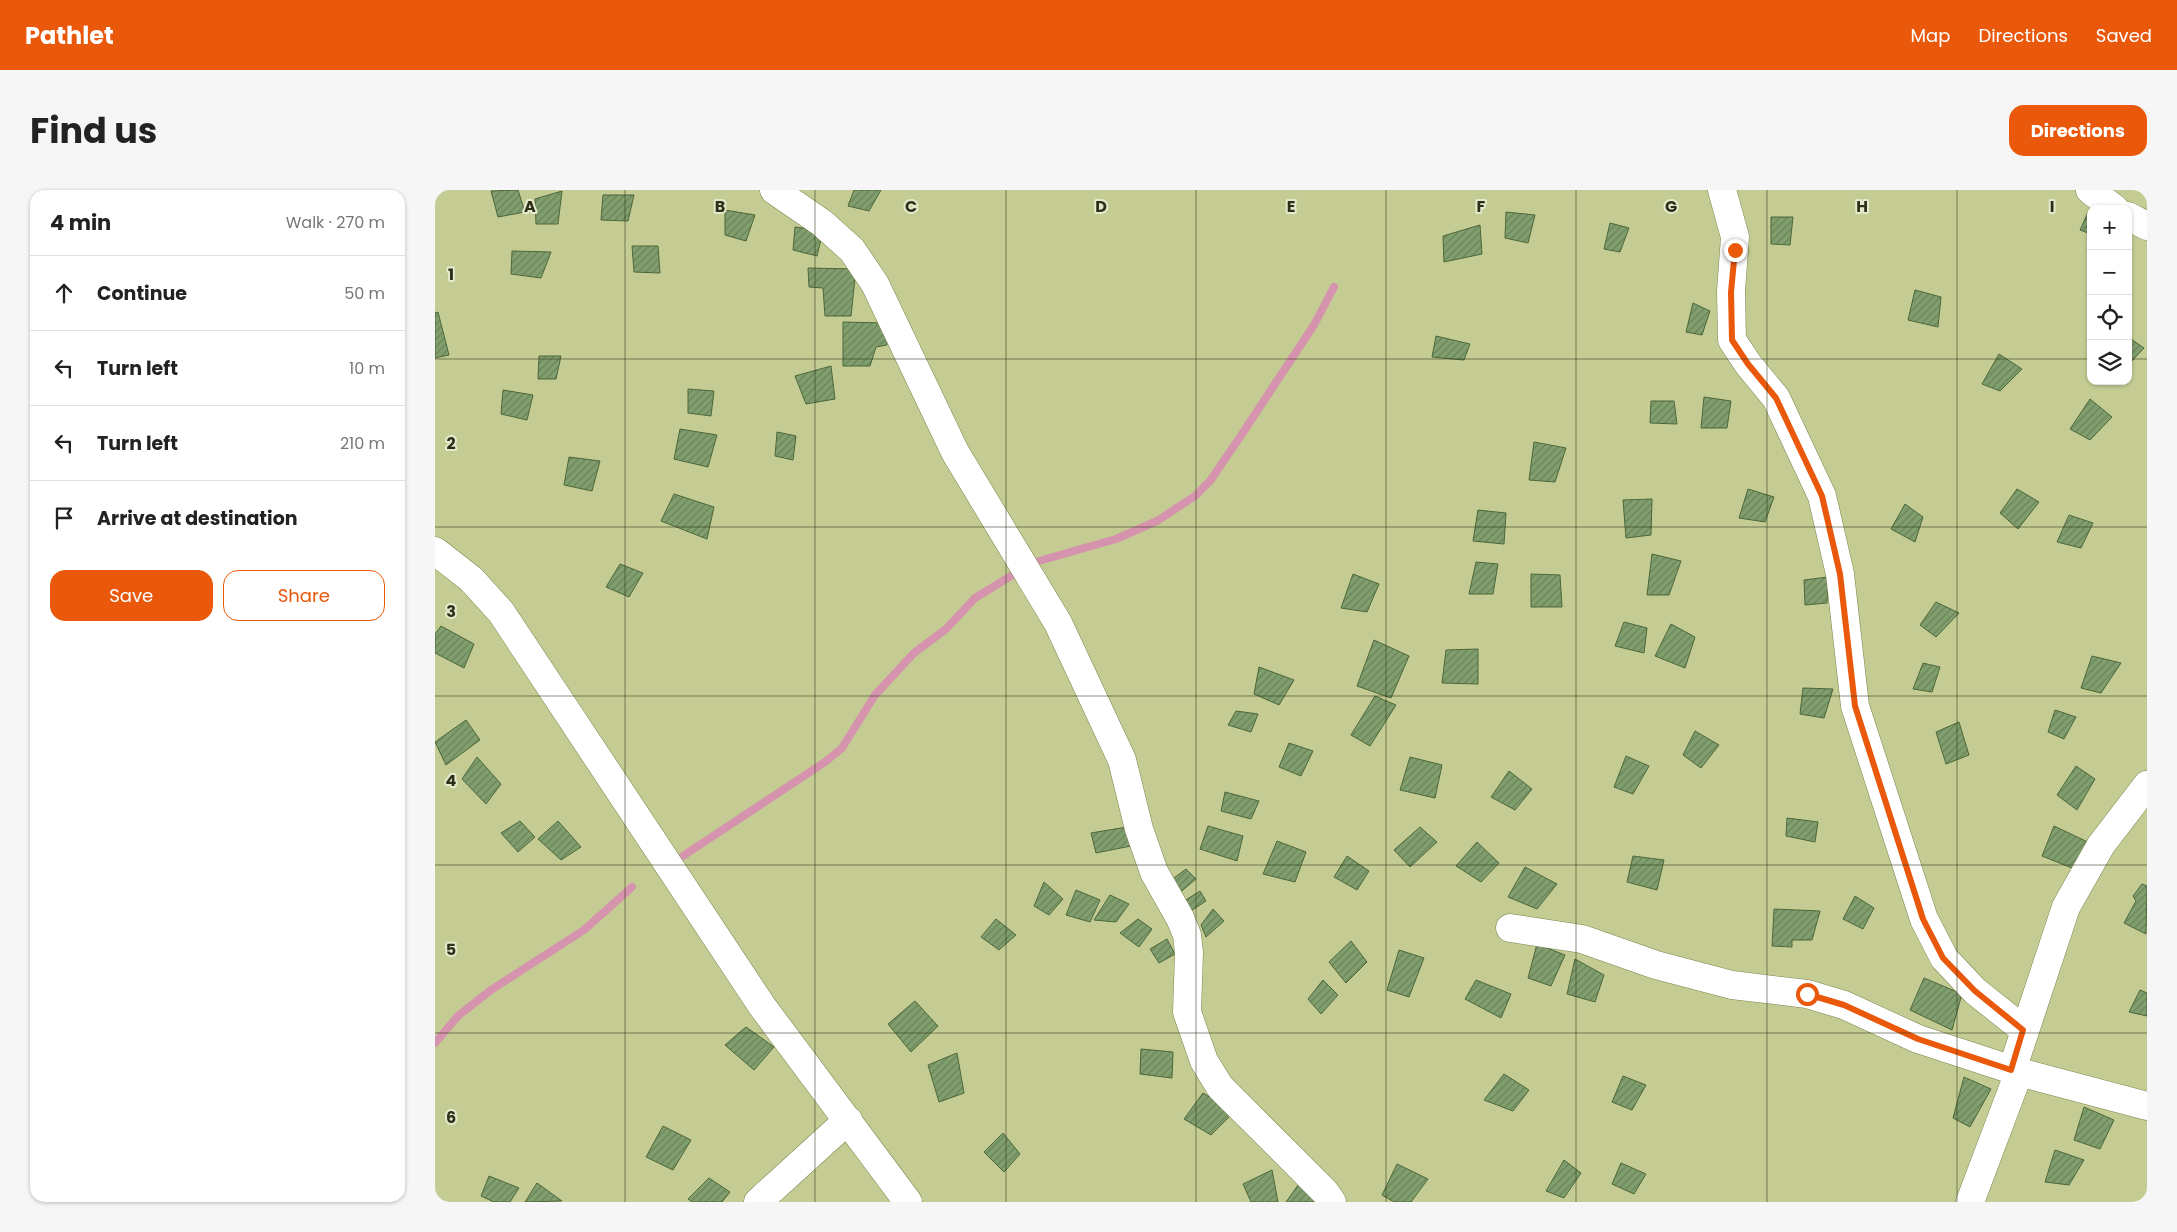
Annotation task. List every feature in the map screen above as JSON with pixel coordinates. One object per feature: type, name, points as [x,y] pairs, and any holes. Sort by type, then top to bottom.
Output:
[{"type":"street","points":[[774,190],[822,223],[852,250],[875,284],[955,452],[1058,623],[1122,760],[1139,829],[1154,872],[1181,918],[1187,935],[1189,953],[1187,1012],[1205,1061],[1221,1087],[1325,1192],[1332,1202]]},
{"type":"street","points":[[1722,190],[1735,237],[1731,292],[1732,340],[1748,364],[1776,398],[1822,496],[1840,574],[1855,706],[1923,919],[1943,958],[1975,991],[2023,1030]]},
{"type":"street","points":[[2090,190],[2134,216]]},
{"type":"street","points":[[435,551],[471,579],[501,612],[763,1006],[908,1202]]},
{"type":"street","points":[[1971,1202],[2015,1071],[2023,1030],[2066,907],[2101,845],[2147,785]]},
{"type":"street","points":[[1510,928],[1583,939],[1656,965],[1732,985],[1807,994],[1844,1005],[1918,1039],[2015,1071],[2147,1106]]},
{"type":"street","points":[[758,1202],[848,1120]]},
{"type":"building","points":[[518,190],[525,212],[498,217],[491,191]]},
{"type":"building","points":[[854,190],[881,190],[869,211],[848,206]]},
{"type":"building","points":[[562,191],[558,224],[536,224],[535,199]]},
{"type":"building","points":[[603,195],[634,195],[628,221],[601,220]]},
{"type":"building","points":[[725,210],[755,215],[746,241],[725,235]]},
{"type":"building","points":[[1506,212],[1535,215],[1528,243],[1505,238]]},
{"type":"building","points":[[2087,215],[2087,233],[2080,230]]},
{"type":"building","points":[[1771,217],[1793,217],[1790,245],[1771,244]]},
{"type":"building","points":[[1610,223],[1629,228],[1620,252],[1604,249]]},
{"type":"building","points":[[1480,225],[1482,254],[1444,262],[1443,236]]},
{"type":"building","points":[[795,227],[823,231],[817,256],[793,250]]},
{"type":"building","points":[[632,246],[658,246],[660,273],[634,272]]},
{"type":"building","points":[[512,251],[551,252],[541,278],[511,274]]},
{"type":"building","points":[[808,268],[856,269],[851,316],[825,316],[823,288],[809,287]]},
{"type":"building","points":[[1915,290],[1941,297],[1938,327],[1908,320]]},
{"type":"building","points":[[1693,303],[1710,311],[1702,335],[1686,332]]},
{"type":"building","points":[[438,312],[449,355],[435,358],[435,313]]},
{"type":"building","points":[[843,322],[885,323],[887,345],[876,347],[870,366],[843,366]]},
{"type":"building","points":[[1436,336],[1470,344],[1464,360],[1432,357]]},
{"type":"building","points":[[2132,340],[2144,348],[2132,361]]},
{"type":"building","points":[[1999,354],[2022,369],[2000,391],[1982,384]]},
{"type":"building","points":[[539,356],[561,356],[556,379],[538,379]]},
{"type":"building","points":[[831,366],[835,399],[806,404],[795,376]]},
{"type":"building","points":[[688,389],[714,391],[711,416],[688,413]]},
{"type":"building","points":[[503,390],[533,395],[527,420],[501,414]]},
{"type":"building","points":[[1704,397],[1731,401],[1727,428],[1701,428]]},
{"type":"building","points":[[2090,399],[2112,417],[2090,440],[2070,429]]},
{"type":"building","points":[[1651,401],[1674,401],[1677,424],[1650,423]]},
{"type":"building","points":[[680,429],[717,435],[708,467],[674,459]]},
{"type":"building","points":[[777,432],[796,436],[793,460],[775,456]]},
{"type":"building","points":[[1534,442],[1566,448],[1555,482],[1529,480]]},
{"type":"building","points":[[569,457],[600,461],[592,491],[564,485]]},
{"type":"building","points":[[1748,489],[1774,497],[1765,522],[1739,518]]},
{"type":"building","points":[[2017,489],[2039,502],[2018,529],[2000,513]]},
{"type":"building","points":[[674,494],[714,507],[707,539],[661,521]]},
{"type":"building","points":[[1652,499],[1651,535],[1626,538],[1623,500]]},
{"type":"building","points":[[1905,504],[1923,517],[1915,542],[1891,529]]},
{"type":"building","points":[[1478,510],[1506,513],[1504,544],[1473,541]]},
{"type":"building","points":[[2069,515],[2093,523],[2081,548],[2057,542]]},
{"type":"building","points":[[1652,554],[1681,561],[1669,595],[1647,595]]},
{"type":"building","points":[[1476,562],[1498,564],[1493,594],[1469,594]]},
{"type":"building","points":[[620,564],[643,573],[629,597],[606,587]]},
{"type":"building","points":[[1353,574],[1379,584],[1367,612],[1341,608]]},
{"type":"building","points":[[1531,574],[1560,575],[1562,607],[1531,607]]},
{"type":"building","points":[[1828,577],[1827,603],[1805,605],[1804,580]]},
{"type":"building","points":[[1936,602],[1959,613],[1936,637],[1920,625]]},
{"type":"building","points":[[1624,622],[1647,628],[1644,653],[1615,646]]},
{"type":"building","points":[[1671,624],[1695,637],[1685,668],[1655,656]]},
{"type":"building","points":[[441,626],[474,644],[464,668],[435,653],[435,634]]},
{"type":"building","points":[[1374,640],[1409,656],[1391,698],[1357,686]]},
{"type":"building","points":[[1478,649],[1478,684],[1442,683],[1446,650]]},
{"type":"building","points":[[2092,656],[2121,663],[2101,693],[2081,688]]},
{"type":"building","points":[[1923,663],[1940,667],[1932,692],[1913,689]]},
{"type":"building","points":[[1259,667],[1294,680],[1279,705],[1254,694]]},
{"type":"building","points":[[1803,688],[1833,689],[1824,718],[1800,714]]},
{"type":"building","points":[[1375,696],[1396,705],[1370,746],[1351,735]]},
{"type":"building","points":[[2055,710],[2076,717],[2064,739],[2048,732]]},
{"type":"building","points":[[1236,711],[1258,714],[1251,732],[1228,725]]},
{"type":"building","points":[[466,720],[480,740],[446,765],[435,742]]},
{"type":"building","points":[[1959,722],[1969,755],[1946,764],[1936,732]]},
{"type":"building","points":[[1695,731],[1719,745],[1701,768],[1683,755]]},
{"type":"building","points":[[1289,743],[1313,751],[1301,776],[1279,767]]},
{"type":"building","points":[[1626,756],[1649,766],[1633,794],[1614,787]]},
{"type":"building","points":[[477,757],[501,784],[486,804],[462,779]]},
{"type":"building","points":[[1410,757],[1442,765],[1435,798],[1400,790]]},
{"type":"building","points":[[2076,766],[2095,779],[2077,810],[2057,795]]},
{"type":"building","points":[[1509,771],[1532,789],[1515,810],[1491,797]]},
{"type":"building","points":[[1225,792],[1259,801],[1251,819],[1221,811]]},
{"type":"building","points":[[1787,818],[1818,822],[1815,842],[1786,836]]},
{"type":"building","points":[[520,821],[535,837],[518,852],[501,833]]},
{"type":"building","points":[[558,821],[581,847],[561,860],[538,839]]},
{"type":"building","points":[[1133,826],[1136,845],[1096,853],[1091,833]]},
{"type":"building","points":[[1208,826],[1243,836],[1237,861],[1200,849]]},
{"type":"building","points":[[2054,826],[2092,844],[2077,870],[2042,856]]},
{"type":"building","points":[[1420,827],[1437,842],[1410,867],[1394,850]]},
{"type":"building","points":[[1277,841],[1306,852],[1295,882],[1263,874]]},
{"type":"building","points":[[1477,842],[1499,863],[1481,882],[1456,866]]},
{"type":"building","points":[[1347,856],[1369,871],[1357,890],[1334,877]]},
{"type":"building","points":[[1633,856],[1664,860],[1657,890],[1627,882]]},
{"type":"building","points":[[1525,867],[1557,884],[1537,909],[1508,897]]},
{"type":"building","points":[[1186,869],[1196,879],[1177,895],[1170,881]]},
{"type":"building","points":[[1044,882],[1063,899],[1049,915],[1034,906]]},
{"type":"building","points":[[2142,884],[2147,886],[2146,934],[2124,923],[2136,901],[2133,896]]},
{"type":"building","points":[[1076,890],[1100,900],[1090,922],[1066,915]]},
{"type":"building","points":[[1200,891],[1206,901],[1186,914],[1181,903]]},
{"type":"building","points":[[1110,895],[1129,904],[1116,922],[1094,920]]},
{"type":"building","points":[[1855,896],[1874,908],[1863,929],[1843,919]]},
{"type":"building","points":[[1213,909],[1224,921],[1206,937],[1201,925]]},
{"type":"building","points":[[1774,909],[1820,911],[1812,940],[1792,940],[1792,947],[1772,946]]},
{"type":"building","points":[[996,919],[1016,935],[999,950],[981,937]]},
{"type":"building","points":[[1138,919],[1152,929],[1139,947],[1120,933]]},
{"type":"building","points":[[1167,939],[1175,954],[1159,963],[1150,949]]},
{"type":"building","points":[[1351,941],[1367,962],[1346,983],[1329,962]]},
{"type":"building","points":[[1537,944],[1565,955],[1551,986],[1528,978]]},
{"type":"building","points":[[1399,950],[1424,958],[1409,997],[1387,990]]},
{"type":"building","points":[[1575,959],[1604,975],[1595,1002],[1567,994]]},
{"type":"building","points":[[1924,978],[1962,994],[1952,1030],[1910,1010]]},
{"type":"building","points":[[1323,980],[1338,995],[1321,1014],[1308,999]]},
{"type":"building","points":[[1476,980],[1511,994],[1501,1018],[1465,999]]},
{"type":"building","points":[[2140,990],[2147,993],[2147,1016],[2129,1012]]},
{"type":"building","points":[[915,1001],[938,1026],[911,1052],[888,1024]]},
{"type":"building","points":[[746,1027],[774,1047],[754,1070],[725,1045]]},
{"type":"building","points":[[1141,1049],[1173,1052],[1172,1078],[1140,1074]]},
{"type":"building","points":[[957,1053],[964,1093],[939,1102],[928,1065]]},
{"type":"building","points":[[1504,1074],[1529,1090],[1513,1111],[1484,1100]]},
{"type":"building","points":[[1623,1076],[1646,1085],[1632,1110],[1612,1102]]},
{"type":"building","points":[[1964,1077],[1991,1089],[1970,1127],[1953,1118]]},
{"type":"building","points":[[1203,1093],[1234,1112],[1211,1135],[1184,1119]]},
{"type":"building","points":[[2084,1107],[2114,1120],[2100,1149],[2074,1140]]},
{"type":"building","points":[[663,1126],[691,1140],[673,1170],[646,1157]]},
{"type":"building","points":[[1003,1133],[1020,1154],[1004,1172],[984,1152]]},
{"type":"building","points":[[2055,1150],[2084,1160],[2069,1185],[2045,1182]]},
{"type":"building","points":[[1564,1160],[1581,1173],[1564,1198],[1546,1191]]},
{"type":"building","points":[[1621,1163],[1646,1174],[1634,1194],[1612,1184]]},
{"type":"building","points":[[1397,1164],[1428,1179],[1411,1202],[1394,1202],[1382,1195]]},
{"type":"building","points":[[1272,1170],[1278,1202],[1251,1202],[1243,1184]]},
{"type":"building","points":[[489,1176],[519,1188],[510,1202],[494,1202],[481,1196]]},
{"type":"building","points":[[709,1178],[730,1192],[722,1202],[692,1202],[688,1199]]},
{"type":"building","points":[[1301,1181],[1320,1202],[1286,1202]]},
{"type":"building","points":[[537,1183],[562,1201],[525,1202]]},
{"type":"waterway","points":[[683,856],[825,762],[842,748],[875,695],[914,653],[946,629],[975,598],[1032,563],[1116,539],[1157,521],[1195,496],[1210,481],[1240,437],[1314,325],[1334,287]]},
{"type":"waterway","points":[[435,1043],[458,1016],[491,990],[584,930],[632,887]]},
{"type":"route","points":[[1735,250],[1731,292],[1732,340],[1748,364],[1776,398],[1822,496],[1840,574],[1855,706],[1923,919],[1943,958],[1975,991],[2023,1030],[2011,1070],[1918,1039],[1844,1005],[1807,994]]}]
